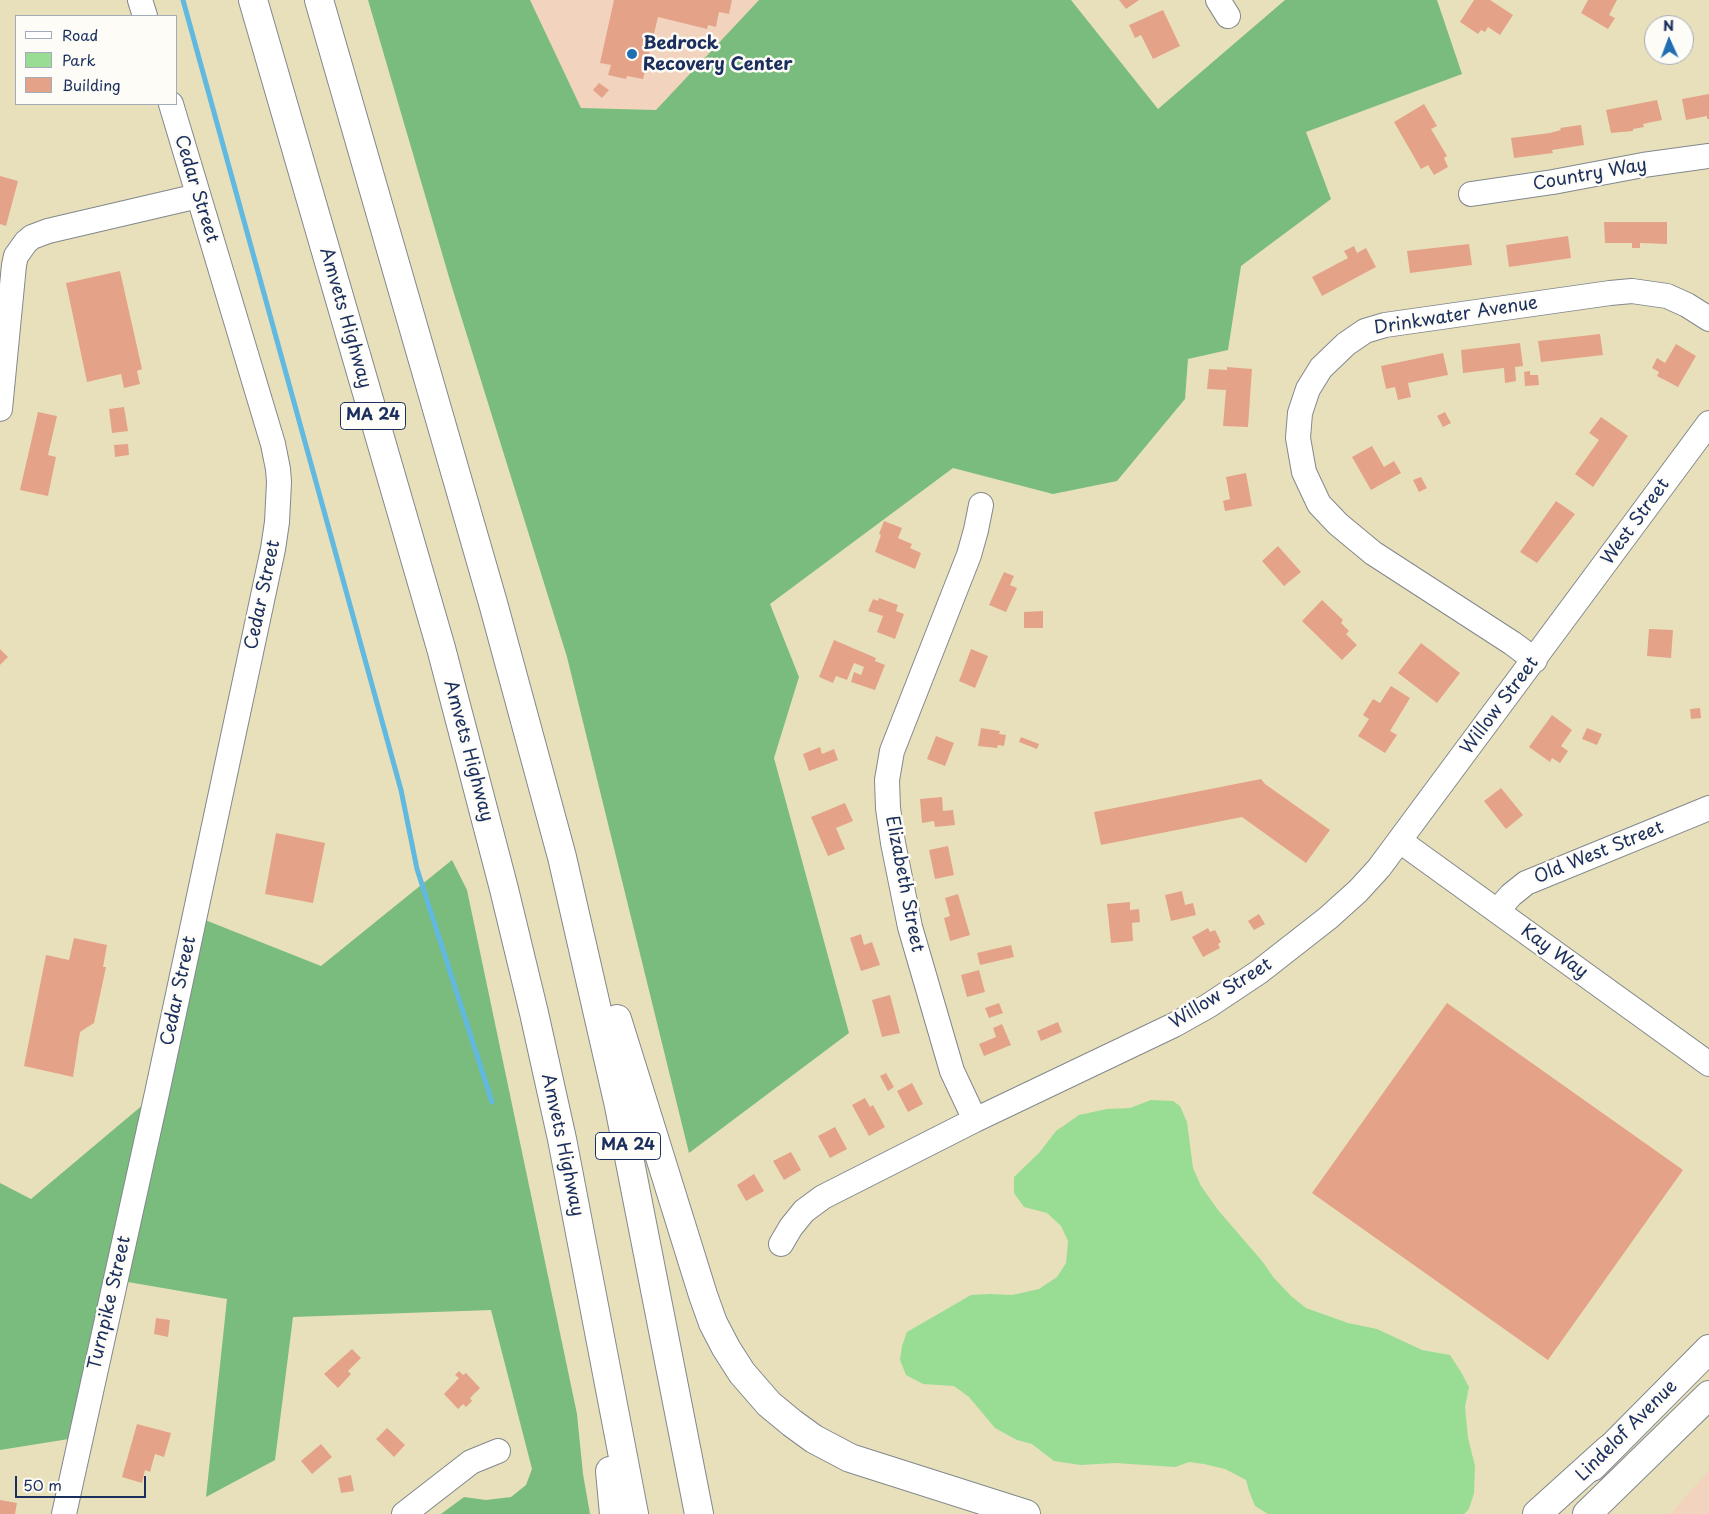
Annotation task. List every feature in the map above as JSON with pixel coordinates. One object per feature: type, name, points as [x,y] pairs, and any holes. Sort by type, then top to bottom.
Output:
[{"type":"main road","name":"Amvets Highway","points":[[253,0],[458,711],[532,1004],[580,1232],[634,1514]]},
{"type":"main road","name":"MA 24","points":[[319,0],[491,594],[542,781],[579,928],[620,1106],[699,1514]]},
{"type":"main road","points":[[542,781],[703,1295],[713,1323],[742,1373],[769,1404],[814,1439],[850,1458],[1026,1514]]},
{"type":"main road","points":[[580,1232],[604,1414],[614,1514]]},
{"type":"main road","name":"Lindelof Avenue","points":[[1546,1514],[1709,1349]]},
{"type":"main road","name":"Lindelof Avenue","points":[[1587,1514],[1709,1395]]},
{"type":"main road","points":[[1537,1514],[1609,1449]]},
{"type":"street","points":[[140,0],[145,15]]},
{"type":"street","name":"Cedar Street","points":[[157,1093],[273,549],[279,497],[278,468],[273,444],[171,105]]},
{"type":"street","name":"Country Way","points":[[1471,194],[1553,182],[1643,165],[1709,156]]},
{"type":"street","points":[[0,409],[14,265],[16,256],[26,242],[32,237],[48,231],[198,196]]},
{"type":"street","name":"Drinkwater Avenue","points":[[1535,660],[1512,643],[1373,553],[1338,524],[1320,504],[1304,472],[1298,438],[1300,413],[1310,384],[1328,359],[1355,336],[1375,327],[1391,324],[1632,291],[1667,296],[1709,318]]},
{"type":"street","name":"West Street","points":[[1563,621],[1709,423]]},
{"type":"street","name":"Elizabeth Street","points":[[975,1120],[952,1071],[910,927],[893,843],[888,808],[887,780],[889,760],[895,742],[969,555],[981,505]]},
{"type":"street","name":"Willow Street","points":[[781,1244],[791,1227],[804,1212],[823,1197],[975,1120],[1174,1025],[1216,1001],[1259,972],[1328,918],[1358,891],[1400,841],[1563,621]]},
{"type":"street","name":"Old West Street","points":[[1497,912],[1511,895],[1526,883],[1709,808]]},
{"type":"street","name":"Kay Way","points":[[1400,841],[1709,1064]]},
{"type":"street","name":"Turnpike Street","points":[[64,1514],[157,1093]]},
{"type":"street","points":[[404,1514],[472,1462],[498,1451]]},
{"type":"shaded area","name":"Bedrock Recovery Center","points":[[530,0],[759,0],[656,110],[581,108]]},
{"type":"shaded area","points":[[1709,1470],[1709,1514],[1670,1514]]},
{"type":"green space","points":[[368,0],[530,0],[581,108],[656,110],[759,0],[1071,0],[1158,109],[1285,0],[1437,0],[1462,74],[1306,132],[1331,199],[1241,266],[1228,350],[1188,359],[1185,399],[1117,481],[1053,494],[953,468],[770,604],[799,677],[774,758],[849,1033],[689,1153],[567,657],[451,284]]},
{"type":"green space","points":[[452,860],[467,890],[577,1414],[583,1474],[590,1514],[441,1514],[464,1497],[486,1500],[511,1497],[526,1485],[532,1469],[491,1310],[293,1317],[275,1460],[206,1497],[227,1299],[116,1280],[81,1437],[0,1450],[0,1183],[31,1199],[157,1093],[195,916],[321,966]]},
{"type":"green space","points":[[1151,1100],[1173,1101],[1180,1106],[1187,1122],[1193,1168],[1201,1186],[1218,1210],[1291,1296],[1306,1308],[1348,1323],[1377,1329],[1422,1350],[1450,1355],[1469,1387],[1465,1407],[1468,1438],[1475,1466],[1474,1493],[1469,1509],[1464,1514],[1268,1514],[1255,1506],[1246,1480],[1225,1469],[1189,1462],[1175,1467],[1115,1463],[1081,1465],[1054,1461],[1032,1444],[1017,1440],[995,1428],[969,1397],[954,1386],[923,1384],[906,1375],[900,1360],[907,1332],[971,1295],[1012,1295],[1039,1289],[1057,1277],[1066,1263],[1068,1241],[1061,1226],[1047,1213],[1024,1207],[1014,1193],[1014,1177],[1039,1153],[1056,1131],[1079,1115],[1107,1109],[1130,1108]]},
{"type":"building","points":[[614,0],[732,0],[729,14],[719,12],[716,27],[708,25],[707,29],[658,17],[643,79],[627,76],[626,79],[608,75],[611,65],[600,63]]},
{"type":"building","points":[[1119,0],[1139,0],[1126,9]]},
{"type":"building","points":[[1474,0],[1490,0],[1513,15],[1500,35],[1488,27],[1485,32],[1481,30],[1478,34],[1460,22]]},
{"type":"building","points":[[1588,0],[1617,0],[1609,15],[1615,18],[1608,29],[1581,13]]},
{"type":"building","points":[[1163,10],[1180,46],[1153,59],[1141,35],[1135,38],[1129,25]]},
{"type":"building","points":[[599,83],[609,90],[602,98],[593,90]]},
{"type":"building","points":[[1709,94],[1709,119],[1707,119],[1707,116],[1686,120],[1682,99]]},
{"type":"building","points":[[1657,100],[1662,120],[1643,124],[1644,127],[1633,129],[1633,131],[1611,133],[1606,110]]},
{"type":"building","points":[[1424,104],[1437,126],[1431,129],[1447,156],[1444,158],[1448,167],[1434,175],[1428,165],[1421,169],[1394,122]]},
{"type":"building","points":[[1581,125],[1584,145],[1552,150],[1553,153],[1514,158],[1511,138],[1550,133],[1561,130],[1560,128]]},
{"type":"building","points":[[0,176],[18,181],[6,226],[0,224]]},
{"type":"building","points":[[1604,222],[1667,222],[1667,244],[1640,243],[1640,248],[1632,248],[1632,243],[1605,243]]},
{"type":"building","points":[[1568,236],[1571,258],[1509,267],[1506,245]]},
{"type":"building","points":[[1469,244],[1472,265],[1410,273],[1407,251]]},
{"type":"building","points":[[1354,246],[1357,253],[1366,248],[1376,267],[1322,296],[1312,277],[1348,258],[1344,251]]},
{"type":"building","points":[[120,271],[142,369],[137,371],[140,384],[124,388],[121,374],[87,382],[66,283]]},
{"type":"building","points":[[1600,334],[1603,355],[1541,362],[1538,341]]},
{"type":"building","points":[[1520,343],[1523,366],[1515,367],[1516,381],[1505,383],[1504,368],[1463,373],[1461,350]]},
{"type":"building","points":[[1676,344],[1696,356],[1678,387],[1657,376],[1659,372],[1652,368],[1657,358],[1665,363]]},
{"type":"building","points":[[1443,353],[1448,375],[1408,383],[1411,397],[1398,400],[1395,387],[1386,389],[1381,366]]},
{"type":"building","points":[[1227,367],[1252,369],[1248,427],[1223,426],[1226,390],[1207,389],[1209,369],[1227,370]]},
{"type":"building","points":[[1530,371],[1530,375],[1538,375],[1539,385],[1525,386],[1524,372]]},
{"type":"building","points":[[124,407],[128,431],[112,433],[109,409]]},
{"type":"building","points":[[38,412],[57,416],[48,455],[56,457],[48,496],[20,490]]},
{"type":"building","points":[[1445,412],[1451,423],[1443,427],[1437,416]]},
{"type":"building","points":[[1601,417],[1628,436],[1593,487],[1575,474],[1599,440],[1589,433]]},
{"type":"building","points":[[128,444],[129,455],[115,457],[114,445]]},
{"type":"building","points":[[1372,446],[1384,467],[1394,461],[1401,473],[1371,490],[1352,457]]},
{"type":"building","points":[[1246,473],[1252,506],[1225,511],[1223,501],[1230,499],[1226,477]]},
{"type":"building","points":[[1421,477],[1427,488],[1419,492],[1413,480]]},
{"type":"building","points":[[1556,501],[1575,514],[1537,563],[1520,552]]},
{"type":"building","points":[[884,521],[902,528],[898,538],[912,544],[910,548],[921,553],[915,569],[875,552]]},
{"type":"building","points":[[1278,546],[1301,572],[1284,586],[1262,561]]},
{"type":"building","points":[[1004,572],[1014,576],[1010,585],[1017,588],[1006,612],[989,605]]},
{"type":"building","points":[[879,598],[898,605],[896,611],[904,614],[895,639],[877,632],[883,616],[868,611],[873,599],[878,601]]},
{"type":"building","points":[[1322,600],[1343,620],[1341,623],[1349,631],[1346,634],[1357,645],[1342,660],[1302,621]]},
{"type":"building","points":[[1043,611],[1043,628],[1024,628],[1024,612]]},
{"type":"building","points":[[1649,629],[1673,630],[1671,658],[1647,656]]},
{"type":"building","points":[[834,640],[876,658],[875,661],[885,665],[875,690],[851,682],[854,672],[861,675],[864,667],[854,663],[847,680],[836,676],[833,683],[819,677]]},
{"type":"building","points":[[1421,643],[1460,673],[1437,703],[1398,673]]},
{"type":"building","points":[[0,649],[8,657],[0,665]]},
{"type":"building","points":[[971,649],[988,656],[975,688],[959,681]]},
{"type":"building","points":[[1391,686],[1410,698],[1390,731],[1397,735],[1385,753],[1358,736],[1369,719],[1363,715],[1373,699],[1380,703]]},
{"type":"building","points":[[1700,708],[1701,718],[1691,719],[1690,709]]},
{"type":"building","points":[[1552,715],[1572,730],[1561,746],[1568,751],[1560,763],[1552,758],[1550,762],[1529,747]]},
{"type":"building","points":[[981,728],[1000,731],[999,734],[1006,735],[1004,746],[998,745],[997,748],[978,746]]},
{"type":"building","points":[[1587,728],[1602,734],[1597,745],[1582,739]]},
{"type":"building","points":[[936,736],[954,743],[945,766],[927,759]]},
{"type":"building","points":[[1021,737],[1039,744],[1037,749],[1019,742]]},
{"type":"building","points":[[820,747],[822,754],[834,749],[838,760],[809,771],[803,754]]},
{"type":"building","points":[[1261,779],[1265,784],[1330,830],[1306,863],[1242,817],[1101,845],[1094,812]]},
{"type":"building","points":[[1501,788],[1523,815],[1506,829],[1484,801]]},
{"type":"building","points":[[942,797],[943,811],[953,810],[955,825],[935,827],[934,821],[922,823],[920,799]]},
{"type":"building","points":[[845,803],[853,821],[836,828],[845,849],[828,856],[811,817]]},
{"type":"building","points":[[276,833],[325,843],[313,903],[265,894]]},
{"type":"building","points":[[948,846],[954,875],[935,879],[929,850]]},
{"type":"building","points":[[1182,891],[1185,905],[1193,903],[1196,915],[1171,921],[1165,895]]},
{"type":"building","points":[[958,894],[970,935],[950,941],[944,918],[950,916],[945,898]]},
{"type":"building","points":[[1130,902],[1130,910],[1139,909],[1140,922],[1132,923],[1133,941],[1111,943],[1107,904]]},
{"type":"building","points":[[1259,914],[1265,924],[1254,930],[1248,921]]},
{"type":"building","points":[[1208,928],[1210,932],[1215,930],[1221,942],[1218,944],[1220,948],[1203,957],[1192,937]]},
{"type":"building","points":[[861,934],[864,945],[872,942],[880,965],[861,971],[850,938]]},
{"type":"building","points":[[74,938],[107,945],[103,967],[106,967],[94,1023],[80,1032],[73,1077],[24,1066],[46,955],[69,960]]},
{"type":"building","points":[[1011,945],[1014,957],[980,965],[977,953]]},
{"type":"building","points":[[979,970],[985,992],[967,997],[961,975]]},
{"type":"building","points":[[890,995],[900,1033],[882,1037],[872,1000]]},
{"type":"building","points":[[999,1003],[1003,1013],[989,1018],[985,1008]]},
{"type":"building","points":[[1447,1003],[1683,1170],[1548,1360],[1312,1193]]},
{"type":"building","points":[[1058,1022],[1062,1032],[1041,1041],[1037,1031]]},
{"type":"building","points":[[1002,1024],[1011,1045],[984,1056],[979,1044],[996,1037],[993,1028]]},
{"type":"building","points":[[886,1073],[894,1087],[888,1091],[880,1076]]},
{"type":"building","points":[[912,1083],[923,1104],[908,1112],[897,1091]]},
{"type":"building","points":[[865,1098],[870,1107],[873,1105],[885,1127],[869,1136],[852,1105]]},
{"type":"building","points":[[835,1127],[847,1149],[830,1158],[818,1136]]},
{"type":"building","points":[[791,1152],[801,1170],[784,1180],[773,1161]]},
{"type":"building","points":[[754,1174],[764,1191],[746,1201],[737,1185]]},
{"type":"building","points":[[156,1318],[170,1320],[168,1337],[154,1334]]},
{"type":"building","points":[[352,1349],[361,1358],[348,1371],[351,1374],[338,1388],[324,1374]]},
{"type":"building","points":[[459,1371],[463,1375],[466,1373],[480,1388],[470,1398],[472,1401],[466,1407],[463,1404],[458,1409],[444,1394],[459,1378],[455,1375]]},
{"type":"building","points":[[137,1424],[171,1433],[164,1457],[155,1454],[150,1472],[145,1470],[142,1483],[122,1477]]},
{"type":"building","points":[[387,1428],[405,1445],[394,1457],[376,1439]]},
{"type":"building","points":[[321,1444],[332,1457],[312,1474],[301,1461]]},
{"type":"building","points":[[351,1475],[354,1491],[341,1493],[338,1478]]},
{"type":"building","points":[[0,1500],[17,1503],[15,1514],[0,1514]]},
{"type":"waterway","points":[[183,0],[401,790],[417,869],[492,1102]]},
{"type":"place","name":"Bedrock Recovery Center","points":[[632,54]]}]
